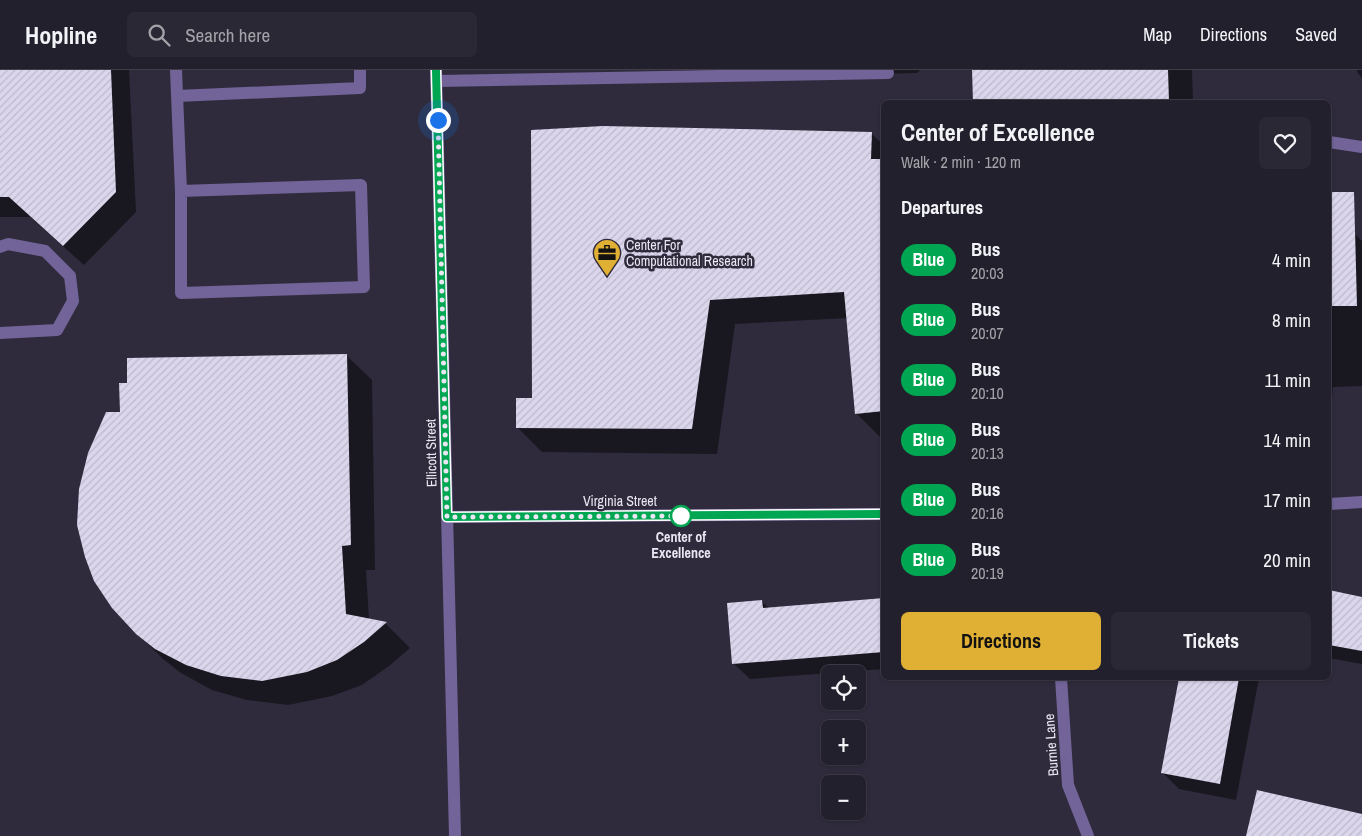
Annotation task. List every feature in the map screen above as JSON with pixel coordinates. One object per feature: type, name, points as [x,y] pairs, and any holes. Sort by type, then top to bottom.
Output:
[{"type":"street","points":[[176,70],[181,191],[181,293],[364,287],[361,185],[181,191]]},
{"type":"street","points":[[177,96],[360,88],[360,70]]},
{"type":"street","points":[[436,75],[557,74],[605,77],[888,73]]},
{"type":"street","name":"Ellicott Street","points":[[436,75],[455,836]]},
{"type":"street","points":[[1331,142],[1362,147]]},
{"type":"street","points":[[0,247],[8,244],[45,252],[70,276],[73,301],[57,330],[0,333]]},
{"type":"street","points":[[1331,504],[1362,502]]},
{"type":"street","name":"Virginia Street","points":[[447,517],[881,514]]},
{"type":"street","name":"Burnie Lane","points":[[1062,680],[1068,785],[1088,836]]},
{"type":"building","points":[[0,70],[111,70],[116,192],[63,246],[9,197],[0,197]]},
{"type":"building","points":[[972,70],[1168,70],[1169,100],[973,100]]},
{"type":"building","points":[[603,126],[872,132],[871,159],[881,159],[881,411],[855,414],[844,292],[710,300],[692,429],[516,428],[516,398],[532,398],[531,130]]},
{"type":"building","points":[[1331,192],[1354,192],[1357,306],[1331,306]]},
{"type":"building","points":[[347,354],[351,545],[342,546],[346,614],[387,622],[364,642],[337,660],[307,672],[262,681],[221,676],[186,665],[155,649],[136,634],[112,608],[94,581],[85,557],[77,525],[79,489],[88,453],[106,412],[120,412],[119,383],[127,383],[127,358]]},
{"type":"building","points":[[1331,590],[1362,597],[1362,651],[1331,645]]},
{"type":"building","points":[[881,598],[881,652],[732,664],[727,603],[762,600],[763,608]]},
{"type":"building","points":[[1179,680],[1239,680],[1220,784],[1161,773]]},
{"type":"building","points":[[1257,790],[1362,814],[1362,836],[1246,836]]},
{"type":"bus line","name":"Blue","points":[[436,70],[447,517],[881,514]]},
{"type":"place","name":"Center For Computational Research","points":[[607,277]]},
{"type":"place","name":"Center of Excellence","points":[[681,516]]},
{"type":"route","points":[[438,120],[447,517],[685,516],[681,516]]}]
